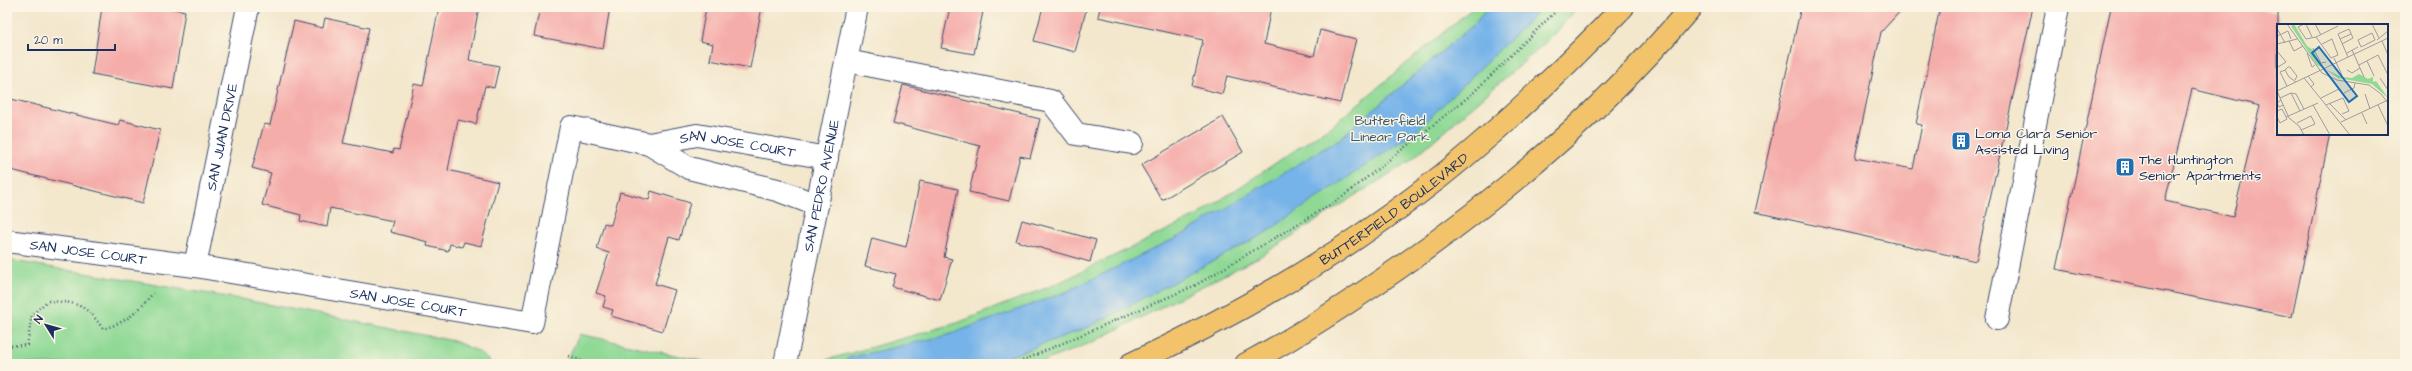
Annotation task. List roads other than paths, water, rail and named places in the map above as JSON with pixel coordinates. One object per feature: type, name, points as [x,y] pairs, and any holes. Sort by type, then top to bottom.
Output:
[{"type":"main road","name":"BUTTERFIELD BOULEVARD","points":[[1132,364],[1251,303],[1329,255],[1414,198],[1497,130],[1571,62],[1623,7]]},
{"type":"main road","points":[[1246,364],[1352,301],[1447,234],[1531,167],[1609,96],[1691,7]]},
{"type":"street","name":"SAN JUAN DRIVE","points":[[195,266],[248,7]]},
{"type":"street","name":"SAN PEDRO AVENUE","points":[[785,364],[857,7]]},
{"type":"street","points":[[1997,319],[2058,7]]},
{"type":"street","points":[[847,61],[1051,101],[1076,134],[1132,143]]},
{"type":"street","name":"SAN JOSE COURT","points":[[7,241],[195,266],[532,323],[571,127],[649,144],[689,168],[777,190],[817,205]]},
{"type":"street","name":"SAN JOSE COURT","points":[[649,144],[697,135],[827,158]]},
{"type":"water","points":[[1489,7],[1543,7],[1414,133],[1262,235],[1091,326],[989,364],[842,364],[848,358],[948,335],[1066,292],[1184,234],[1338,140],[1472,26]]},
{"type":"place","name":"Loma Clara Senior Assisted Living","points":[[1961,141]]},
{"type":"place","name":"The Huntington Senior Apartments","points":[[2125,167]]},
{"type":"park label","name":"Butterfield Linear Park","points":[[1390,128]]}]
